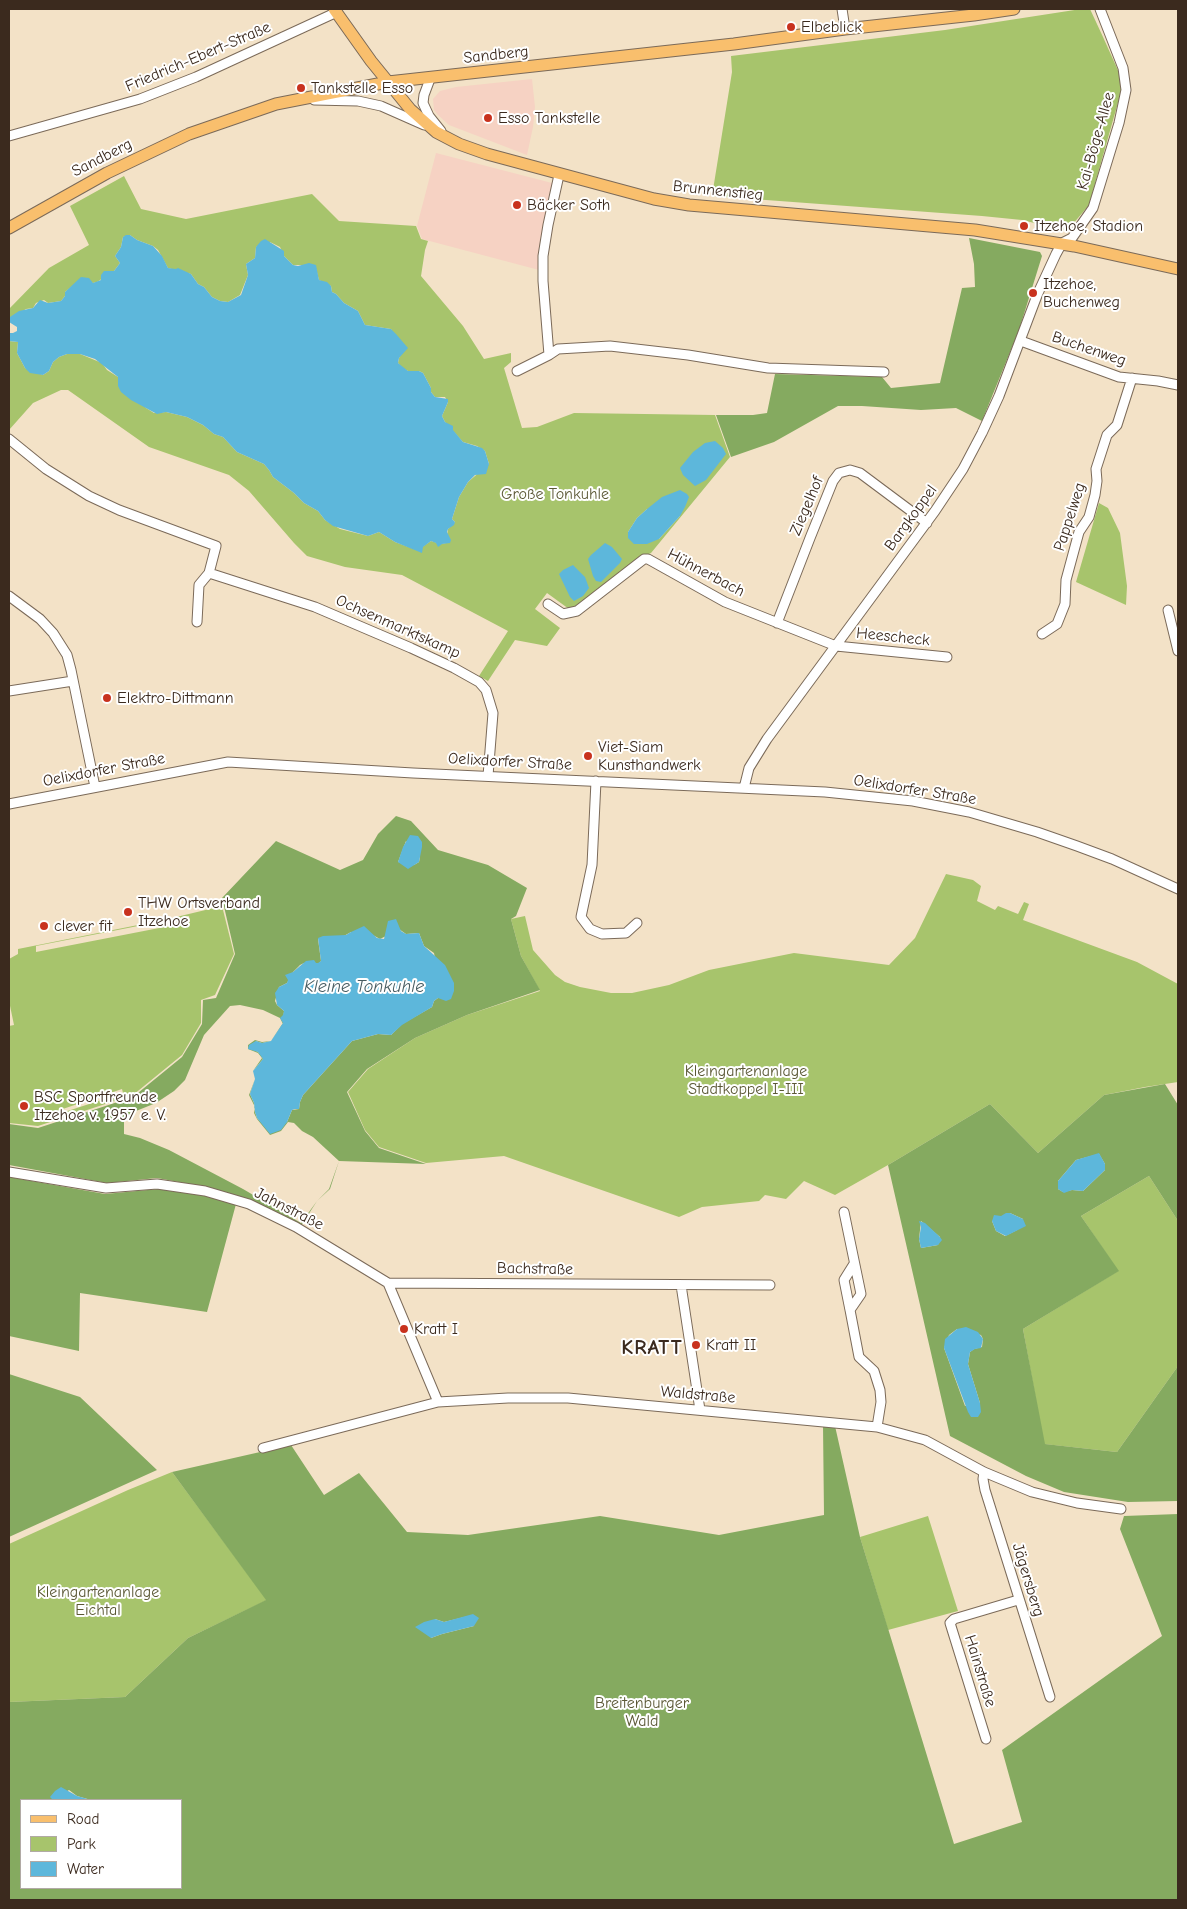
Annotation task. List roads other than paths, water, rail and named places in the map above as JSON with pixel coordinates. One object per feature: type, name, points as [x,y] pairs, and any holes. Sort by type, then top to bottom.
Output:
[{"type":"main road","name":"Sandberg","points":[[9,228],[107,173],[202,128],[276,104],[388,82],[430,79],[734,44],[1014,9]]},
{"type":"main road","name":"Brunnenstieg","points":[[336,10],[410,109],[430,128],[446,138],[487,154],[559,175],[654,199],[689,205],[974,230],[1062,243],[1178,269]]},
{"type":"street","points":[[842,9],[845,29]]},
{"type":"street","name":"Kai-Böge-Allee","points":[[1062,243],[1072,238],[1092,208],[1125,99],[1126,82],[1123,68],[1100,9]]},
{"type":"street","name":"Friedrich-Ebert-Straße","points":[[9,136],[140,99],[196,77],[336,10]]},
{"type":"street","points":[[430,79],[423,103],[429,116],[446,138]]},
{"type":"street","points":[[301,99],[358,102],[381,106],[430,128]]},
{"type":"street","points":[[549,355],[543,281],[543,256],[559,175]]},
{"type":"street","name":"Bargkoppel","points":[[744,788],[746,774],[752,761],[767,739],[953,486],[978,441],[999,396],[1038,293],[1062,243]]},
{"type":"street","name":"Buchenweg","points":[[1021,341],[1119,377],[1178,385]]},
{"type":"street","points":[[518,371],[558,350],[610,346],[666,352],[768,368],[884,372]]},
{"type":"street","name":"Pappelweg","points":[[1042,634],[1057,624],[1065,604],[1066,580],[1079,532],[1089,517],[1096,495],[1096,469],[1108,435],[1118,425],[1132,378]]},
{"type":"street","points":[[9,440],[46,469],[89,496],[119,510],[216,546],[209,573],[199,584],[196,622]]},
{"type":"street","name":"Ziegelhof","points":[[778,623],[833,481],[839,473],[850,470],[860,473],[926,523]]},
{"type":"street","name":"Hühnerbach","points":[[548,604],[563,614],[577,611],[644,559],[725,602],[836,646]]},
{"type":"street","name":"Ochsenmarktskamp","points":[[209,573],[315,607],[411,648],[479,682],[486,690],[493,713],[488,776]]},
{"type":"street","points":[[9,596],[36,614],[48,627],[67,655],[95,787]]},
{"type":"street","points":[[1168,610],[1178,652]]},
{"type":"street","name":"Heescheck","points":[[836,646],[947,657]]},
{"type":"street","points":[[9,690],[73,681]]},
{"type":"street","name":"Oelixdorfer Straße","points":[[9,804],[228,762],[868,795],[969,812],[1037,832],[1112,859],[1178,889]]},
{"type":"street","points":[[596,781],[592,865],[581,912],[582,919],[590,929],[610,935],[626,933],[637,924]]},
{"type":"street","name":"Jahnstraße","points":[[9,1172],[106,1188],[157,1184],[205,1191],[249,1204],[296,1227],[388,1283]]},
{"type":"street","points":[[844,1212],[861,1294],[850,1310]]},
{"type":"street","points":[[854,1264],[844,1280],[859,1356],[874,1371],[880,1390],[881,1402],[877,1427]]},
{"type":"street","points":[[388,1283],[438,1402]]},
{"type":"street","name":"Bachstraße","points":[[388,1283],[770,1285]]},
{"type":"street","points":[[681,1285],[700,1410]]},
{"type":"street","name":"Waldstraße","points":[[263,1448],[438,1402],[546,1398],[877,1427],[925,1440],[984,1472],[1032,1492],[1077,1503],[1121,1509]]},
{"type":"street","name":"Jägersberg","points":[[984,1472],[985,1490],[1050,1697]]},
{"type":"street","name":"Hainstraße","points":[[986,1739],[950,1623],[954,1619],[1018,1600]]},
{"type":"water","name":"Große Tonkuhle","points":[[130,235],[153,246],[162,256],[168,268],[178,268],[191,274],[198,284],[204,287],[212,297],[228,302],[241,295],[248,275],[246,264],[255,258],[256,247],[265,239],[284,251],[284,256],[293,265],[298,266],[309,263],[316,265],[319,280],[327,282],[331,286],[332,292],[344,303],[358,311],[365,325],[391,329],[408,348],[399,358],[398,363],[408,371],[423,373],[435,397],[448,399],[442,416],[445,422],[453,426],[453,430],[463,442],[482,448],[485,451],[489,464],[486,474],[475,475],[468,482],[459,497],[452,519],[455,522],[454,525],[447,532],[451,540],[450,543],[442,544],[438,547],[436,543],[431,541],[423,547],[422,553],[395,542],[379,532],[368,536],[333,526],[318,511],[304,503],[273,477],[264,464],[237,452],[223,437],[214,434],[203,425],[187,417],[166,412],[157,414],[131,400],[121,392],[118,386],[118,377],[95,359],[80,354],[67,354],[53,362],[49,371],[43,375],[30,373],[17,353],[18,342],[9,341],[9,333],[17,331],[17,327],[9,322],[10,317],[19,311],[33,308],[40,300],[48,303],[61,301],[65,296],[65,292],[81,277],[89,278],[93,283],[101,280],[101,275],[104,271],[114,271],[120,263],[115,256],[121,247],[123,237]]},
{"type":"water","points":[[715,441],[723,448],[726,454],[706,480],[695,486],[683,475],[680,468],[693,452],[705,443]]},
{"type":"water","points":[[680,490],[689,497],[680,516],[659,539],[647,544],[634,544],[628,538],[628,532],[637,518],[662,497]]},
{"type":"water","points":[[605,543],[612,547],[622,559],[601,582],[596,581],[593,576],[588,559]]},
{"type":"water","points":[[573,565],[585,577],[589,588],[583,596],[574,601],[570,597],[559,574]]},
{"type":"water","points":[[410,835],[418,836],[422,842],[422,847],[419,862],[408,869],[398,862],[403,847]]},
{"type":"water","name":"Kleine Tonkuhle","points":[[396,919],[401,931],[406,934],[419,933],[424,946],[445,965],[454,983],[451,999],[446,1001],[438,998],[434,1001],[432,1007],[402,1025],[391,1035],[378,1034],[352,1041],[303,1095],[299,1109],[292,1110],[281,1130],[270,1134],[257,1118],[250,1094],[255,1079],[253,1071],[263,1059],[258,1052],[248,1049],[249,1045],[256,1041],[262,1043],[271,1041],[283,1023],[280,1018],[284,1011],[277,1005],[275,993],[279,987],[287,983],[288,980],[285,975],[293,972],[306,961],[314,960],[318,963],[321,961],[318,938],[346,935],[364,926],[377,938],[384,939],[388,921]]},
{"type":"water","points":[[1099,1153],[1105,1164],[1105,1170],[1083,1191],[1072,1190],[1064,1193],[1058,1189],[1058,1181],[1076,1160]]},
{"type":"water","points":[[1006,1213],[1023,1219],[1026,1226],[1006,1236],[996,1231],[992,1221],[994,1215],[1001,1216]]},
{"type":"water","points":[[919,1221],[925,1223],[940,1237],[942,1240],[938,1245],[921,1248],[919,1239],[921,1227]]},
{"type":"water","points":[[966,1327],[978,1332],[983,1339],[981,1348],[970,1352],[968,1364],[980,1403],[981,1412],[978,1417],[971,1417],[968,1412],[944,1348],[945,1339],[957,1329]]},
{"type":"water","points":[[473,1614],[479,1618],[474,1626],[431,1638],[415,1627],[435,1619],[444,1622]]},
{"type":"water","points":[[61,1787],[77,1796],[88,1799],[52,1799],[50,1797]]},
{"type":"place","name":"Elbeblick","points":[[791,27]]},
{"type":"place","name":"Tankstelle Esso","points":[[301,88]]},
{"type":"place","name":"Esso Tankstelle","points":[[488,118]]},
{"type":"place","name":"Bäcker Soth","points":[[517,205]]},
{"type":"place","name":"Itzehoe, Stadion","points":[[1024,226]]},
{"type":"place","name":"Itzehoe, Buchenweg","points":[[1033,293]]},
{"type":"place","name":"Elektro-Dittmann","points":[[107,698]]},
{"type":"place","name":"Viet-Siam Kunsthandwerk","points":[[588,756]]},
{"type":"place","name":"THW Ortsverband Itzehoe","points":[[128,912]]},
{"type":"place","name":"clever fit","points":[[44,926]]},
{"type":"place","name":"BSC Sportfreunde Itzehoe v. 1957 e. V.","points":[[24,1106]]},
{"type":"place","name":"Kratt I","points":[[404,1329]]},
{"type":"place","name":"Kratt II","points":[[696,1345]]},
{"type":"district","name":"KRATT","points":[[652,1348]]},
{"type":"park label","name":"Kleingartenanlage Stadtkoppel I-III","points":[[746,1080]]},
{"type":"park label","name":"Kleingartenanlage Eichtal","points":[[98,1601]]},
{"type":"park label","name":"Breitenburger Wald","points":[[642,1712]]}]
